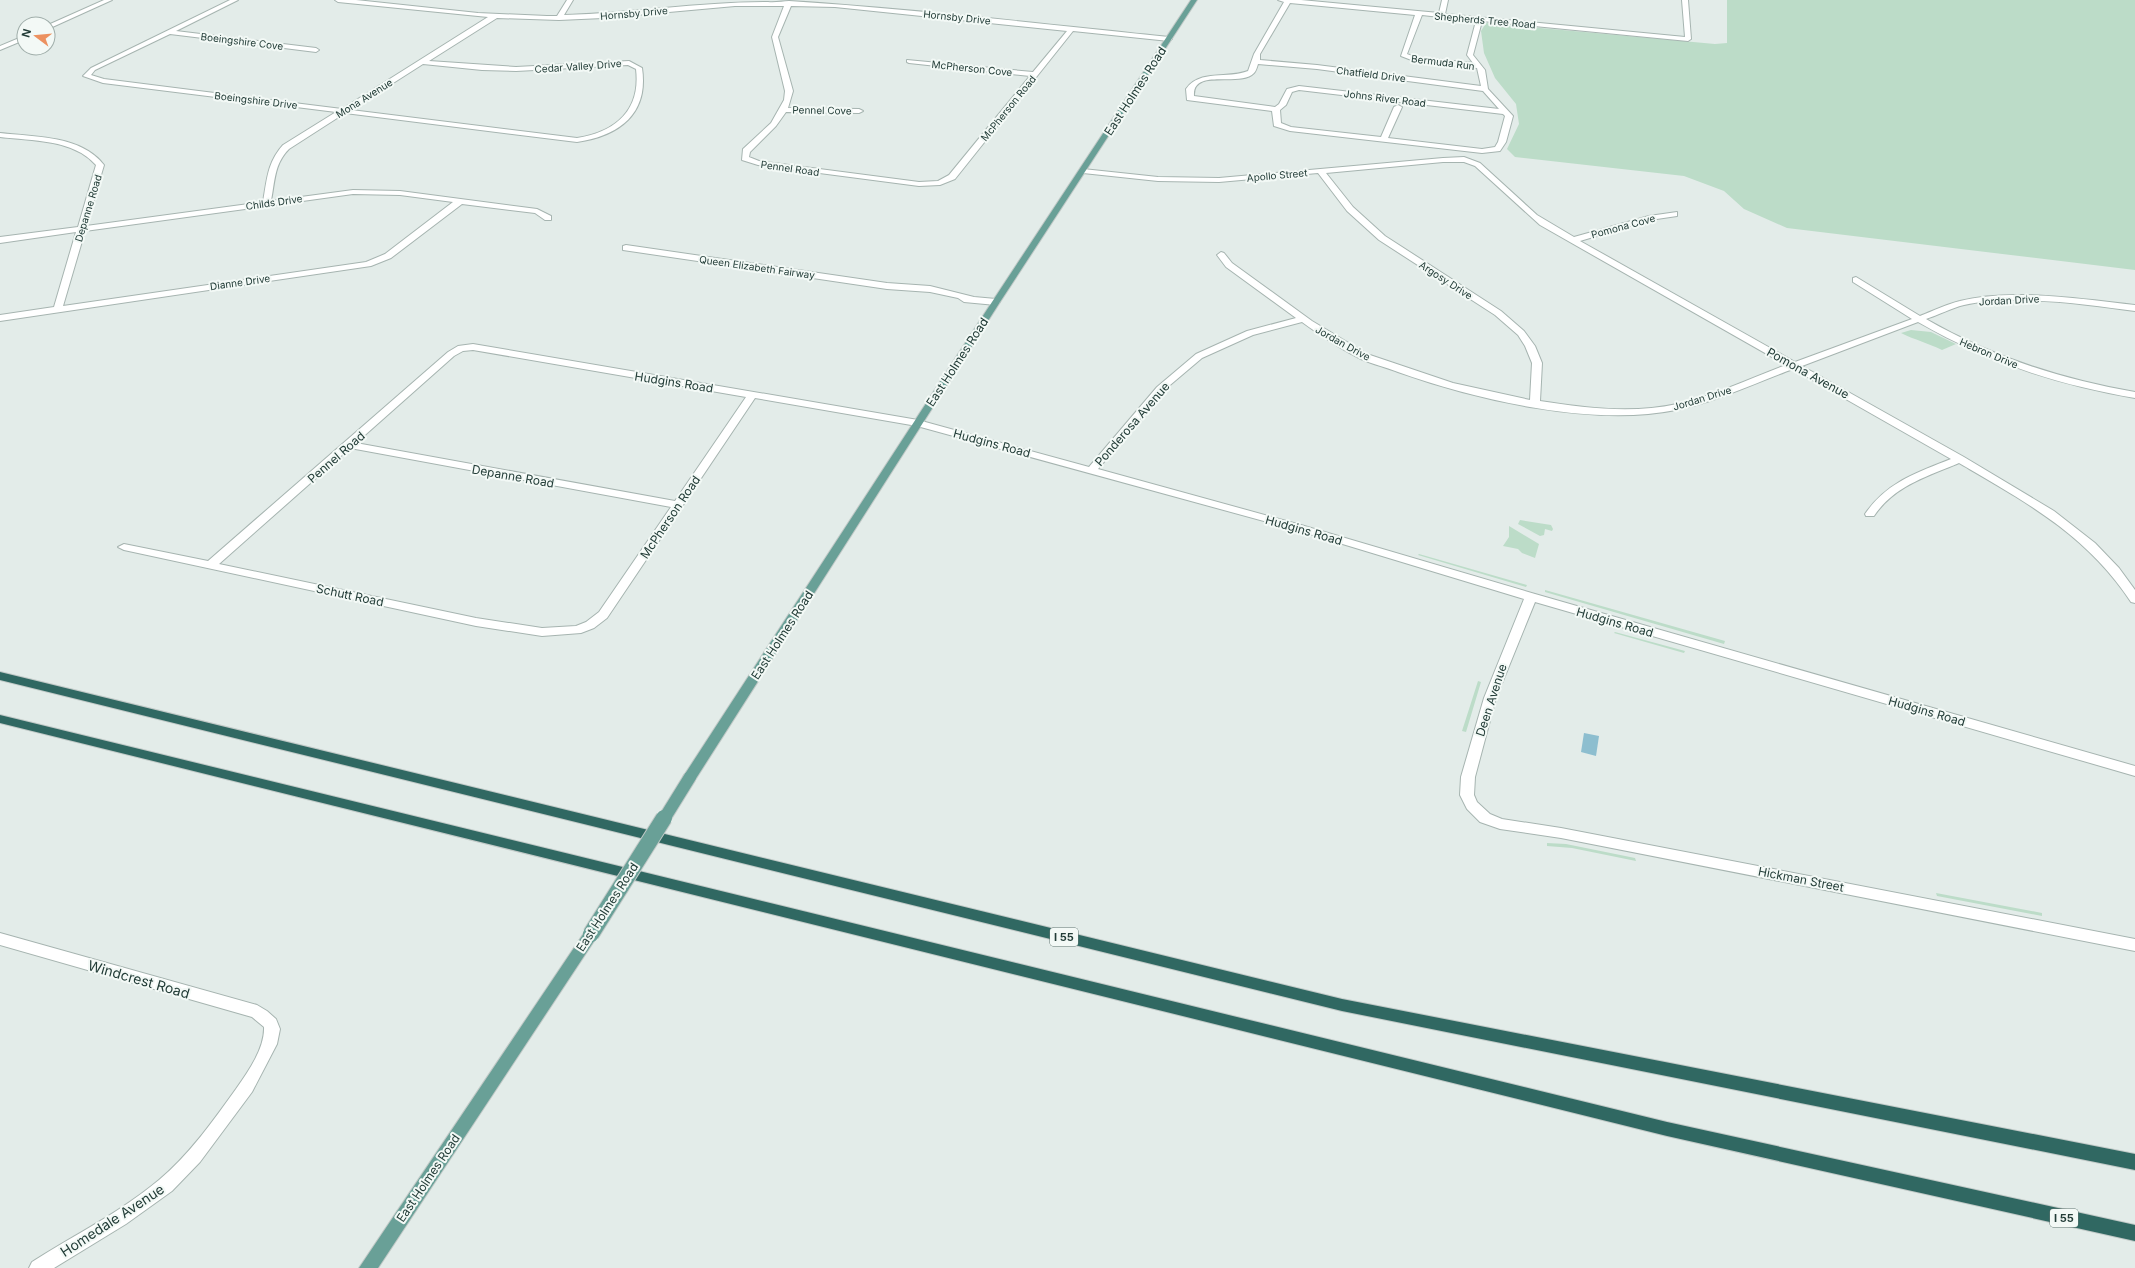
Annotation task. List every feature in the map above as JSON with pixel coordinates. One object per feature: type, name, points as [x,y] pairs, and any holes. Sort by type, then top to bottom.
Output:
[{"type":"highway","name":"I 55","points":[[0,676],[1342,1005],[2135,1162]]},
{"type":"highway","name":"I 55","points":[[0,719],[1668,1128],[1994,1204],[2135,1232]]},
{"type":"main road","name":"East Holmes Road","points":[[368,1268],[591,934],[690,777],[996,302],[1194,0]]},
{"type":"street","points":[[56,23],[109,0]]},
{"type":"street","name":"Boeingshire Drive","points":[[235,0],[93,69],[86,76],[103,81],[570,140],[594,139]]},
{"type":"street","name":"Hornsby Drive","points":[[338,0],[495,16],[559,18],[628,14],[707,3],[789,3],[850,6],[1169,39]]},
{"type":"street","points":[[559,18],[570,0]]},
{"type":"street","points":[[1284,0],[1257,54],[1256,62],[1251,72],[1244,76],[1194,81],[1188,96],[1196,100],[1276,109],[1277,124],[1284,127],[1482,150],[1497,149],[1500,147],[1508,124],[1509,116],[1484,89],[1483,74],[1479,66],[1472,59],[1470,53],[1479,20]]},
{"type":"street","name":"Shepherds Tree Road","points":[[1284,0],[1344,3],[1419,14],[1688,39],[1685,0]]},
{"type":"street","points":[[1441,16],[1445,0]]},
{"type":"street","name":"Pennel Road","points":[[789,3],[775,37],[789,91],[784,110],[777,120],[746,151],[744,156],[747,160],[790,168],[911,183],[940,184]]},
{"type":"street","name":"Bermuda Run","points":[[1419,14],[1403,55],[1414,59],[1479,66]]},
{"type":"street","name":"Mona Avenue","points":[[267,203],[270,174],[276,157],[293,141],[495,16]]},
{"type":"street","name":"McPherson Road","points":[[940,184],[952,177],[1072,28]]},
{"type":"street","name":"Boeingshire Cove","points":[[168,32],[316,50]]},
{"type":"street","points":[[0,48],[16,41]]},
{"type":"street","name":"McPherson Cove","points":[[909,61],[1035,74]]},
{"type":"street","name":"Cedar Valley Drive","points":[[422,62],[482,68],[516,69],[618,62],[635,65],[640,70],[641,86],[635,107],[609,132],[594,139]]},
{"type":"street","name":"Chatfield Drive","points":[[1256,62],[1317,67],[1484,89]]},
{"type":"street","name":"Johns River Road","points":[[1276,109],[1282,105],[1289,90],[1299,88],[1505,112]]},
{"type":"street","points":[[1384,139],[1398,106]]},
{"type":"street","name":"Pennel Cove","points":[[784,110],[859,111]]},
{"type":"street","name":"Depanne Road","points":[[0,135],[74,146],[95,157],[100,165],[100,172],[58,309]]},
{"type":"street","name":"Apollo Street","points":[[1083,171],[1158,179],[1196,180],[1232,179],[1321,172],[1443,160],[1470,161]]},
{"type":"street","name":"Pomona Avenue","points":[[1470,161],[1480,165],[1526,211],[1573,240],[2036,503],[2078,533],[2106,559],[2135,599]]},
{"type":"street","name":"Argosy Drive","points":[[1321,172],[1350,209],[1382,238],[1498,313],[1522,333],[1530,346],[1537,363],[1535,404]]},
{"type":"street","name":"Childs Drive","points":[[0,240],[267,203],[345,193],[368,192],[400,193],[536,211],[548,218]]},
{"type":"street","name":"Dianne Drive","points":[[0,318],[368,264],[388,256],[460,201]]},
{"type":"street","name":"Pomona Cove","points":[[1573,240],[1649,218],[1674,214]]},
{"type":"street","name":"Queen Elizabeth Fairway","points":[[626,248],[887,286],[901,292],[952,300],[971,299],[996,302]]},
{"type":"street","name":"Jordan Drive","points":[[1221,255],[1229,265],[1302,319],[1361,355],[1433,382],[1477,394],[1535,404],[1601,412],[1634,412],[1662,409],[1696,402],[1962,303],[2002,298],[2059,298],[2135,308]]},
{"type":"street","name":"Hebron Drive","points":[[1856,280],[1919,319],[1976,349],[2018,366],[2085,386],[2135,396]]},
{"type":"street","name":"Ponderosa Avenue","points":[[1091,471],[1160,389],[1199,356],[1250,333],[1302,319]]},
{"type":"street","name":"Hudgins Road","points":[[461,348],[473,347],[488,349],[918,423],[1297,527],[1531,597],[2135,771]]},
{"type":"street","name":"Pennel Road","points":[[211,565],[451,354],[461,348]]},
{"type":"street","name":"McPherson Road","points":[[577,630],[590,625],[603,615],[753,394]]},
{"type":"street","name":"Depanne Road","points":[[349,445],[678,505]]},
{"type":"street","points":[[1870,514],[1883,498],[1900,486],[1960,459]]},
{"type":"street","name":"Schutt Road","points":[[124,547],[476,622],[542,632],[577,630]]},
{"type":"street","name":"Deen Avenue","points":[[1472,805],[1467,794],[1467,786],[1482,724],[1500,670],[1531,597]]},
{"type":"street","name":"Hickman Street","points":[[1472,805],[1485,818],[1500,824],[1568,834],[2135,945]]},
{"type":"street","name":"Windcrest Road","points":[[0,939],[257,1012],[265,1016],[273,1028]]},
{"type":"street","name":"Homedale Avenue","points":[[38,1268],[167,1185],[194,1158],[235,1102],[265,1056],[273,1028]]},
{"type":"green space","points":[[1727,0],[2135,0],[2135,270],[1787,228],[1744,209],[1724,191],[1684,176],[1515,157],[1507,149],[1519,124],[1516,104],[1495,78],[1484,53],[1481,31],[1486,23],[1715,44],[1727,43]]},
{"type":"green space","points":[[1911,330],[1931,332],[1956,344],[1942,350],[1901,333]]},
{"type":"green space","points":[[1520,520],[1551,525],[1553,529],[1552,531],[1545,529],[1544,535],[1540,536],[1518,524]]},
{"type":"green space","points":[[1509,526],[1539,544],[1535,558],[1522,553],[1518,549],[1503,546],[1509,537]]},
{"type":"green space","points":[[1419,554],[1527,585],[1526,587],[1418,555]]},
{"type":"green space","points":[[1545,590],[1725,641],[1724,644],[1545,592]]},
{"type":"green space","points":[[1615,632],[1685,651],[1684,653],[1614,633]]},
{"type":"green space","points":[[1478,681],[1481,682],[1466,732],[1462,731]]},
{"type":"green space","points":[[1547,843],[1566,844],[1635,858],[1636,861],[1572,848],[1547,846]]},
{"type":"green space","points":[[1936,893],[2042,913],[2042,916],[1937,896]]},
{"type":"water","points":[[1584,733],[1599,736],[1596,756],[1581,752]]}]
